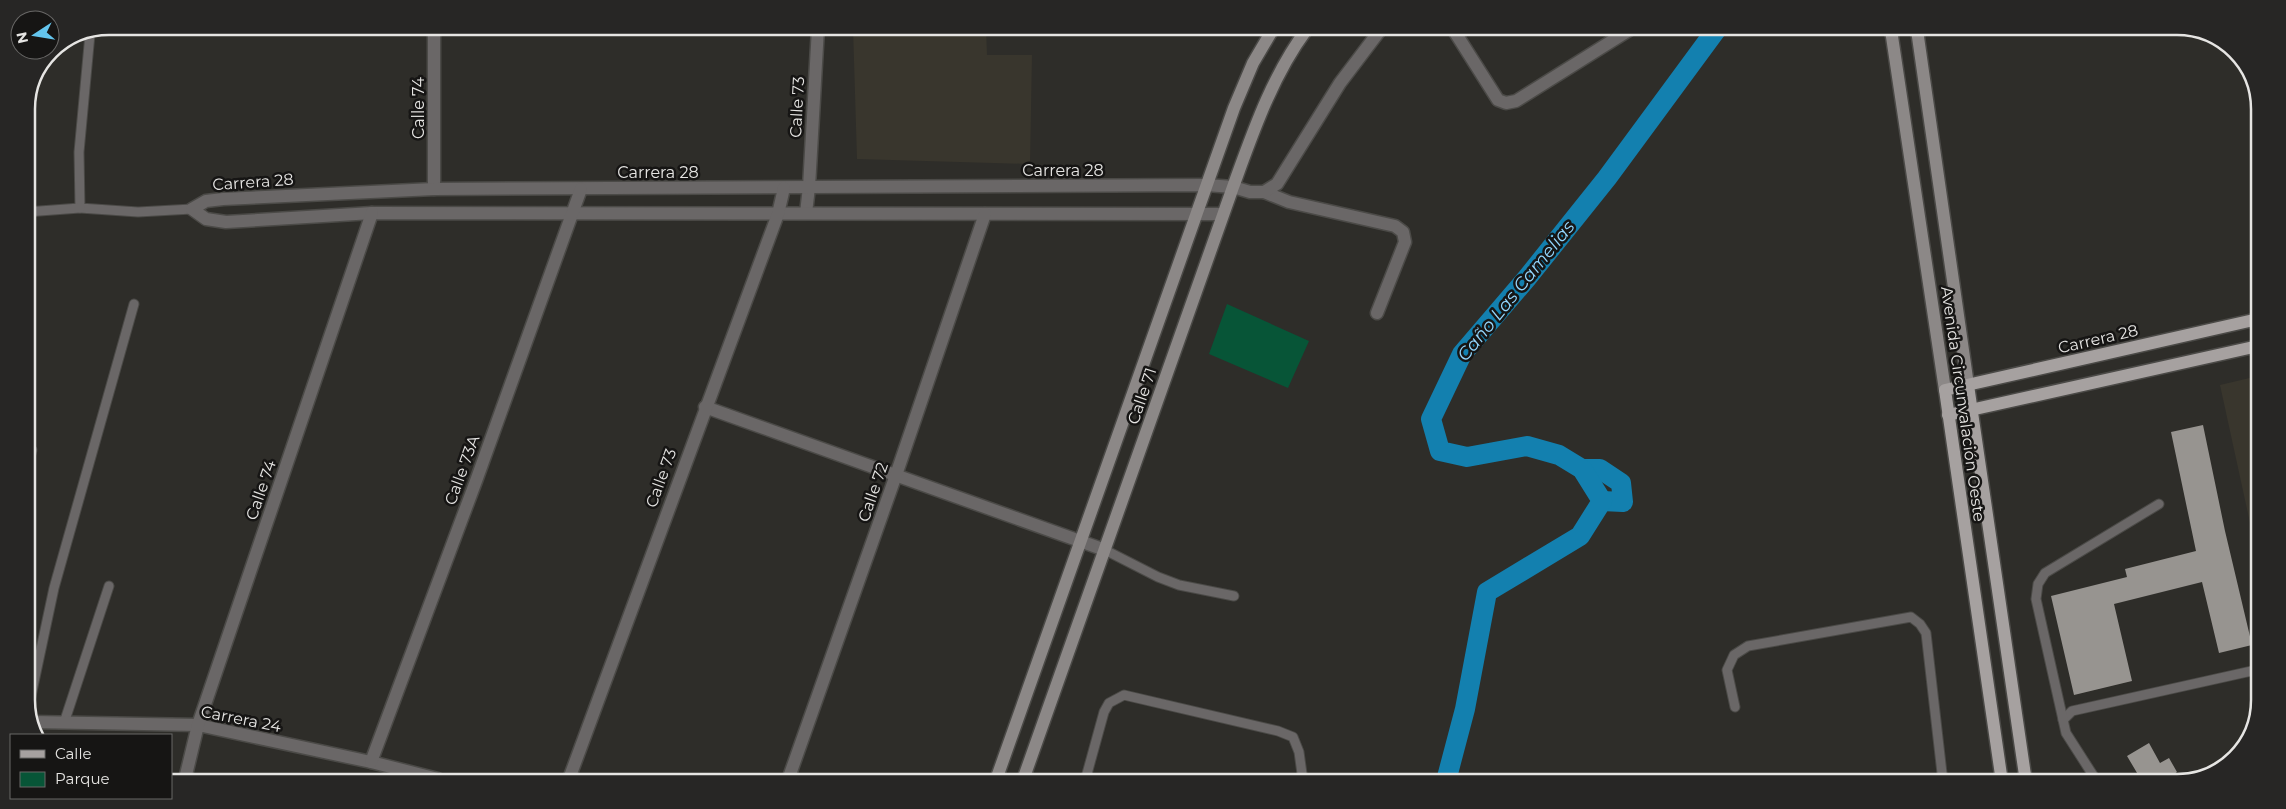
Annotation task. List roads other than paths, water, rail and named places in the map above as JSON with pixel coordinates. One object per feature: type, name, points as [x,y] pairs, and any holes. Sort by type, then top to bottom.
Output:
[{"type":"main road","name":"Calle 71","points":[[998,774],[1234,108],[1253,63],[1269,35]]},
{"type":"main road","name":"Calle 71","points":[[1025,774],[1223,214],[1260,115],[1278,75],[1303,35]]},
{"type":"main road","name":"Avenida Circunvalación Oeste","points":[[1892,35],[2001,774]]},
{"type":"main road","name":"Avenida Circunvalación Oeste","points":[[1917,35],[2025,774]]},
{"type":"main road","name":"Carrera 28","points":[[1945,390],[2251,321]]},
{"type":"main road","points":[[1948,414],[2251,348]]},
{"type":"street","name":"Calle 74","points":[[434,35],[434,189]]},
{"type":"street","name":"Calle 73","points":[[806,213],[818,35]]},
{"type":"street","points":[[1264,192],[1277,184],[1340,83],[1376,35]]},
{"type":"street","points":[[1457,35],[1498,100],[1506,103],[1516,101],[1621,35]]},
{"type":"street","name":"Carrera 28","points":[[1223,214],[372,213],[226,222],[206,218],[192,209],[206,201],[223,199],[434,189],[1206,185],[1233,187],[1250,192],[1264,192],[1289,202],[1395,226],[1403,232],[1405,242],[1377,313]]},
{"type":"street","name":"Calle 73","points":[[571,774],[705,407],[778,214],[784,188]]},
{"type":"street","name":"Calle 73A","points":[[371,762],[574,213],[581,189]]},
{"type":"street","name":"Calle 74","points":[[186,774],[198,725],[372,213]]},
{"type":"street","name":"Calle 72","points":[[790,774],[896,475],[985,214]]},
{"type":"street","points":[[705,407],[1105,550]]},
{"type":"street","name":"Carrera 24","points":[[38,722],[107,730],[198,725],[418,774]]},
{"type":"lane","points":[[80,208],[80,152],[90,38]]},
{"type":"lane","points":[[35,211],[80,208],[138,212],[192,209]]},
{"type":"lane","points":[[35,677],[54,588],[134,304]]},
{"type":"lane","points":[[2092,774],[2066,733],[2036,599],[2038,584],[2045,572],[2159,504]]},
{"type":"lane","points":[[1105,550],[1158,577],[1179,584],[1234,596]]},
{"type":"lane","points":[[64,724],[109,586]]},
{"type":"lane","points":[[1735,707],[1728,670],[1734,654],[1748,646],[1911,617],[1920,624],[1926,633],[1943,774]]},
{"type":"lane","points":[[2063,720],[2072,711],[2251,671]]},
{"type":"lane","points":[[1087,774],[1104,712],[1109,703],[1124,695],[1278,731],[1293,737],[1299,752],[1302,774]]},
{"type":"waterway","name":"Caño Las Camelias","points":[[1448,774],[1465,709],[1487,592],[1580,536],[1602,501],[1582,469],[1559,455],[1527,446],[1467,457],[1440,451],[1431,419],[1462,354],[1527,278],[1607,178],[1712,35]]},
{"type":"waterway","points":[[1582,469],[1600,469],[1621,483],[1623,502],[1602,501]]}]
